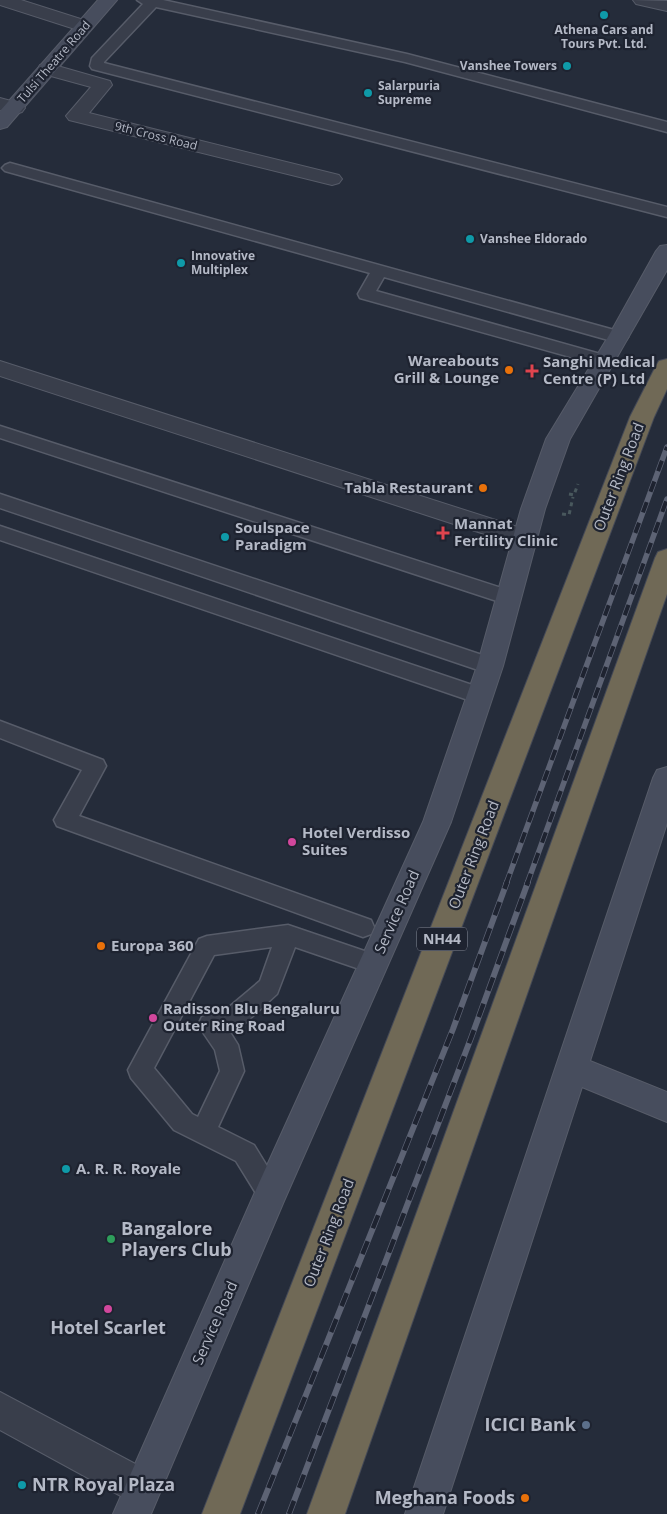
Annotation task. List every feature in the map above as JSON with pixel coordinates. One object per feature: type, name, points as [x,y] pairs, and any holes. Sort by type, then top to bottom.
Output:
[{"type":"highway","name":"Outer Ring Road","points":[[221,1514],[639,426],[667,366]]},
{"type":"highway","points":[[326,1514],[667,558]]},
{"type":"street","points":[[3,0],[84,26]]},
{"type":"street","name":"Tulsi Theatre Road","points":[[0,123],[7,106],[47,69],[108,0]]},
{"type":"street","points":[[642,0],[667,6]]},
{"type":"street","name":"9th Cross Road","points":[[47,69],[103,85],[76,116],[332,179]]},
{"type":"street","name":"Service Road","points":[[138,1501],[271,1194],[437,822],[490,666],[510,598],[524,538],[558,439],[619,337],[667,251]]},
{"type":"street","points":[[0,368],[524,538]]},
{"type":"street","points":[[424,1514],[474,1356],[572,1068],[667,778]]},
{"type":"street","points":[[572,1068],[667,1107]]},
{"type":"street","points":[[0,1410],[138,1501]]},
{"type":"lane","points":[[667,127],[407,58],[148,1],[97,61],[97,66],[667,212]]},
{"type":"lane","points":[[10,168],[619,337]]},
{"type":"lane","points":[[380,270],[366,294],[586,354],[605,361]]},
{"type":"lane","points":[[0,432],[510,598]]},
{"type":"lane","points":[[0,501],[490,666]]},
{"type":"lane","points":[[0,533],[480,696]]},
{"type":"lane","points":[[0,729],[95,766],[65,820],[362,927]]},
{"type":"lane","points":[[203,1132],[232,1071],[226,1044],[210,1025],[236,1016],[269,987],[288,934]]},
{"type":"lane","points":[[271,1194],[245,1153],[183,1122],[140,1070],[207,946],[288,934],[374,964]]},
{"type":"railway","points":[[506,884],[667,447]]},
{"type":"railway","points":[[527,884],[667,499]]},
{"type":"railway","points":[[258,1514],[453,1029],[507,882]]},
{"type":"railway","points":[[289,1514],[471,1038],[528,882]]},
{"type":"place","name":"Athena Cars and Tours Pvt. Ltd.","points":[[604,15]]},
{"type":"place","name":"Vanshee Towers","points":[[567,66]]},
{"type":"place","name":"Salarpuria Supreme","points":[[368,93]]},
{"type":"place","name":"Vanshee Eldorado","points":[[470,239]]},
{"type":"place","name":"Innovative Multiplex","points":[[181,263]]},
{"type":"place","name":"Wareabouts Grill & Lounge","points":[[509,370]]},
{"type":"place","name":"Sanghi Medical Centre (P) Ltd","points":[[532,371]]},
{"type":"place","name":"Tabla Restaurant","points":[[483,488]]},
{"type":"place","name":"Mannat Fertility Clinic","points":[[443,533]]},
{"type":"place","name":"Soulspace Paradigm","points":[[225,537]]},
{"type":"place","name":"Hotel Verdisso Suites","points":[[292,842]]},
{"type":"place","name":"Europa 360","points":[[101,946]]},
{"type":"place","name":"Radisson Blu Bengaluru Outer Ring Road","points":[[153,1018]]},
{"type":"place","name":"A. R. R. Royale","points":[[66,1169]]},
{"type":"place","name":"Bangalore Players Club","points":[[111,1239]]},
{"type":"place","name":"Hotel Scarlet","points":[[108,1309]]},
{"type":"place","name":"ICICI Bank","points":[[586,1425]]},
{"type":"place","name":"NTR Royal Plaza","points":[[22,1485]]},
{"type":"place","name":"Meghana Foods","points":[[525,1498]]}]
